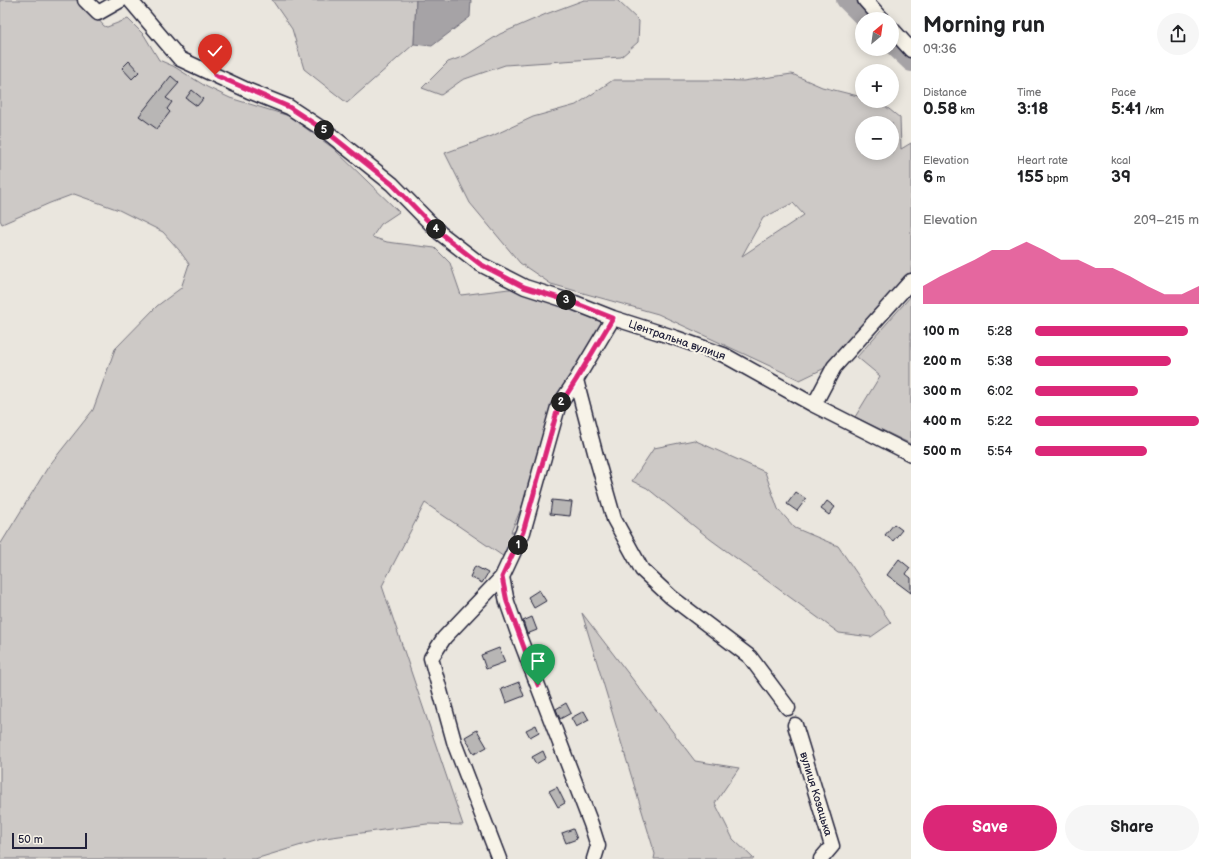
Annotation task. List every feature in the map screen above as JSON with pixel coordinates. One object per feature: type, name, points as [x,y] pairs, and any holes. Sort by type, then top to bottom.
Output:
[{"type":"street","points":[[85,0],[98,13],[121,0]]},
{"type":"street","name":"Центральна вулиця","points":[[130,0],[180,59],[289,107],[327,132],[392,184],[440,233],[480,264],[524,287],[575,303],[613,318],[724,355],[814,405],[911,454]]},
{"type":"street","points":[[865,0],[876,12]]},
{"type":"street","points":[[899,37],[911,50]]},
{"type":"street","points":[[814,405],[834,367],[911,281]]},
{"type":"street","points":[[499,859],[455,745],[431,658],[444,638],[502,577],[523,532],[558,408],[613,318]]},
{"type":"street","points":[[576,380],[614,519],[642,570],[671,597],[750,657],[788,708]]},
{"type":"street","points":[[502,577],[507,602],[520,639],[591,824],[598,846],[594,859]]},
{"type":"street","name":"вулиця Козацька","points":[[795,725],[832,846],[821,859]]},
{"type":"shaded area","points":[[0,0],[81,0],[104,26],[107,27],[128,19],[144,35],[159,60],[173,66],[207,87],[230,98],[289,116],[333,148],[399,212],[381,224],[372,237],[387,242],[435,248],[450,263],[461,295],[525,287],[613,318],[576,380],[511,532],[523,532],[510,561],[425,503],[382,586],[463,825],[427,824],[325,838],[255,859],[0,859],[0,545],[48,467],[93,410],[115,349],[157,306],[181,288],[189,264],[163,232],[119,210],[74,194],[2,224],[0,220]]},
{"type":"shaded area","points":[[272,0],[416,0],[414,44],[347,103],[304,69],[292,29]]},
{"type":"shaded area","points":[[416,0],[471,0],[470,17],[432,46],[414,44]]},
{"type":"shaded area","points":[[584,0],[617,0],[639,21],[638,42],[621,57],[505,65],[462,80],[441,95],[422,88],[448,62],[465,56],[500,34],[546,14]]},
{"type":"shaded area","points":[[792,74],[822,87],[855,95],[855,108],[888,108],[898,116],[855,116],[855,160],[899,160],[899,117],[901,149],[911,143],[911,273],[903,284],[827,367],[800,380],[658,314],[551,284],[520,263],[470,203],[445,153],[492,136],[533,117],[576,105],[613,80],[743,81]],"holes":[[[793,203],[804,215],[742,256],[763,218]]]},
{"type":"shaded area","points":[[911,296],[911,444],[855,417],[880,376],[857,357]]},
{"type":"shaded area","points":[[694,440],[765,472],[778,509],[795,528],[838,546],[891,623],[871,637],[839,633],[710,539],[647,488],[632,481],[654,448]]},
{"type":"shaded area","points":[[582,613],[695,761],[739,768],[715,803],[733,839],[754,859],[654,859],[655,854]]},
{"type":"building","points":[[129,61],[139,72],[132,79],[122,68]]},
{"type":"building","points":[[171,76],[179,83],[166,98],[172,102],[167,109],[170,112],[157,129],[139,116]]},
{"type":"building","points":[[192,90],[203,99],[197,106],[186,98]]},
{"type":"building","points":[[796,492],[806,499],[797,511],[787,504]]},
{"type":"building","points":[[552,500],[572,502],[570,516],[550,514]]},
{"type":"building","points":[[827,501],[835,507],[829,515],[821,509]]},
{"type":"building","points":[[894,524],[902,530],[893,541],[885,535]]},
{"type":"building","points":[[899,559],[910,568],[906,574],[911,578],[911,593],[887,575]]},
{"type":"building","points":[[475,566],[488,573],[482,583],[470,577]]},
{"type":"building","points":[[539,590],[546,601],[534,608],[528,597]]},
{"type":"building","points":[[532,617],[537,630],[527,634],[523,621]]},
{"type":"building","points":[[499,648],[505,662],[486,669],[481,655]]},
{"type":"building","points":[[545,656],[550,669],[542,672],[537,659]]},
{"type":"building","points":[[519,682],[524,696],[506,703],[501,689]]},
{"type":"building","points":[[566,703],[571,713],[560,719],[556,709]]},
{"type":"building","points":[[584,711],[589,720],[576,727],[571,718]]},
{"type":"building","points":[[536,725],[539,732],[530,737],[526,730]]},
{"type":"building","points":[[477,730],[487,747],[474,754],[465,737]]},
{"type":"building","points":[[543,751],[546,758],[536,764],[532,757]]},
{"type":"building","points":[[557,787],[565,803],[558,807],[549,791]]},
{"type":"building","points":[[573,829],[577,839],[566,843],[562,833]]},
{"type":"waterway","points":[[845,0],[857,12]]},
{"type":"waterway","points":[[899,52],[911,63]]},
{"type":"route","points":[[215,75],[289,107],[327,132],[392,184],[440,233],[480,264],[524,287],[575,303],[613,318],[558,408],[523,532],[502,577],[507,602],[538,685]]}]
